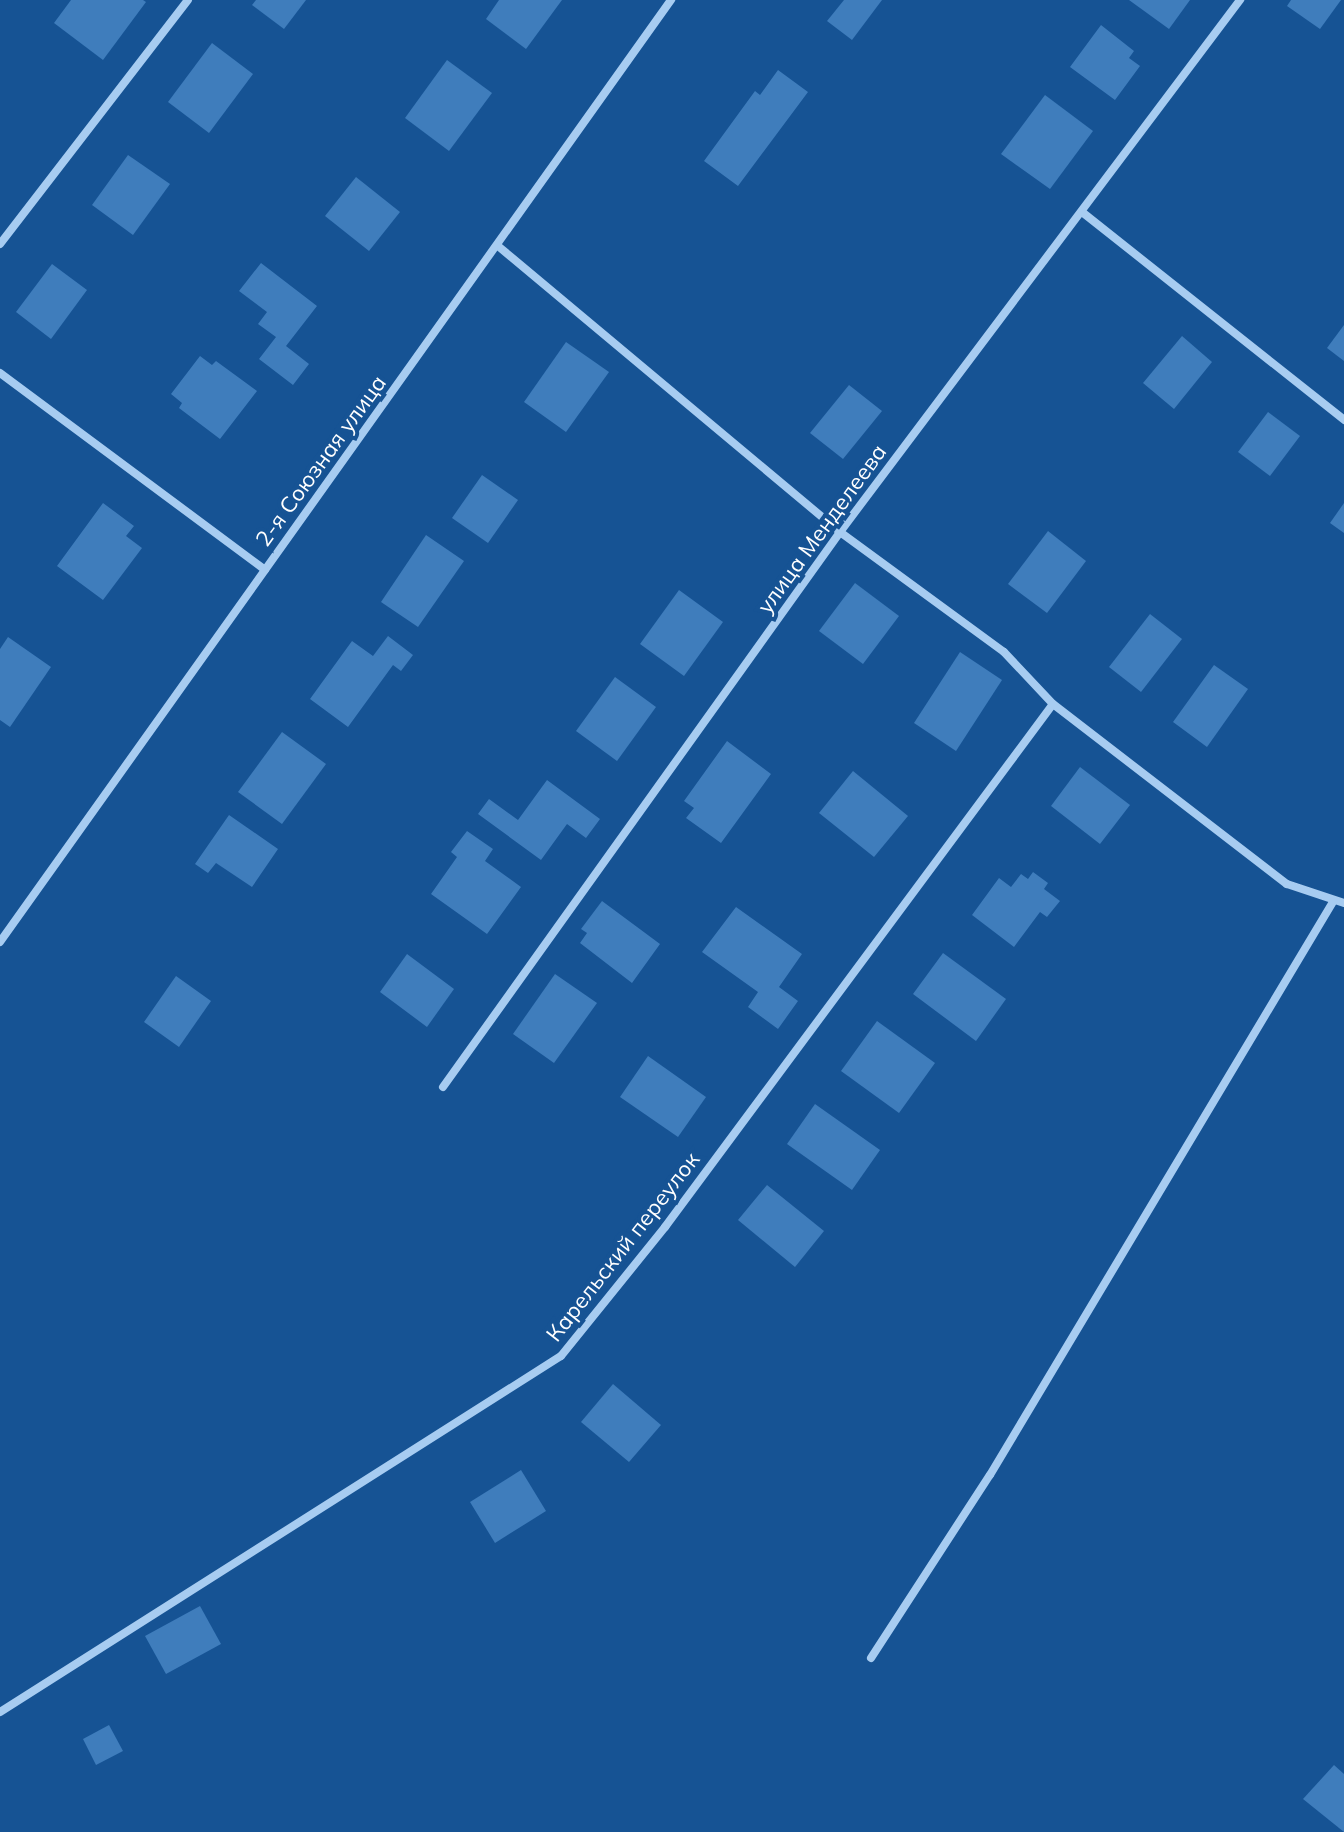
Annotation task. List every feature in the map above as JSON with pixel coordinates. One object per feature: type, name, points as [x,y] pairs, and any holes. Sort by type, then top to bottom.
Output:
[{"type":"street","points":[[0,244],[188,0]]},
{"type":"street","name":"2-я Союзная улица","points":[[0,942],[671,0]]},
{"type":"street","name":"улица Менделеева","points":[[443,1087],[840,532],[1240,0]]},
{"type":"street","points":[[1082,212],[1344,420]]},
{"type":"street","points":[[498,246],[840,532],[1004,652],[1053,704],[1287,884],[1333,902],[1344,903]]},
{"type":"street","points":[[0,373],[265,570]]},
{"type":"street","name":"Карельский переулок","points":[[0,1712],[561,1356],[665,1227],[1053,704]]},
{"type":"street","points":[[871,1658],[990,1475],[1333,902]]},
{"type":"building","points":[[71,0],[146,2],[103,60],[54,23]]},
{"type":"building","points":[[256,0],[306,0],[284,29],[252,5]]},
{"type":"building","points":[[499,0],[562,0],[526,49],[486,19]]},
{"type":"building","points":[[844,0],[882,0],[852,40],[827,21]]},
{"type":"building","points":[[1129,0],[1190,0],[1169,29]]},
{"type":"building","points":[[1291,0],[1341,0],[1320,29],[1287,6]]},
{"type":"building","points":[[1101,25],[1134,51],[1129,58],[1140,66],[1115,100],[1070,67]]},
{"type":"building","points":[[212,43],[253,74],[209,133],[168,102]]},
{"type":"building","points":[[447,60],[492,93],[449,151],[405,118]]},
{"type":"building","points":[[778,70],[808,92],[738,186],[704,161],[755,91],[760,95]]},
{"type":"building","points":[[1045,95],[1093,131],[1050,189],[1001,154]]},
{"type":"building","points":[[128,155],[170,184],[133,235],[92,205]]},
{"type":"building","points":[[356,177],[400,212],[369,251],[325,216]]},
{"type":"building","points":[[261,263],[317,306],[286,346],[309,364],[293,385],[259,359],[276,337],[258,324],[267,312],[239,291]]},
{"type":"building","points":[[52,264],[87,290],[51,339],[16,312]]},
{"type":"building","points":[[1344,325],[1344,361],[1327,348]]},
{"type":"building","points":[[1182,336],[1212,362],[1174,409],[1143,383]]},
{"type":"building","points":[[566,342],[609,372],[566,432],[524,402]]},
{"type":"building","points":[[200,356],[212,365],[216,361],[257,391],[220,439],[179,408],[182,403],[171,394]]},
{"type":"building","points":[[849,385],[882,411],[843,459],[810,433]]},
{"type":"building","points":[[1268,412],[1300,436],[1270,476],[1238,452]]},
{"type":"building","points":[[482,475],[518,500],[488,543],[452,518]]},
{"type":"building","points":[[103,503],[134,526],[126,536],[142,548],[103,600],[57,566]]},
{"type":"building","points":[[1344,503],[1344,533],[1330,523]]},
{"type":"building","points":[[1048,531],[1086,561],[1047,613],[1008,584]]},
{"type":"building","points":[[426,535],[464,561],[418,627],[381,602]]},
{"type":"building","points":[[855,583],[899,616],[863,664],[819,631]]},
{"type":"building","points":[[679,590],[723,622],[684,676],[640,644]]},
{"type":"building","points":[[1150,614],[1182,639],[1141,692],[1109,667]]},
{"type":"building","points":[[388,636],[413,655],[401,671],[393,665],[348,727],[310,699],[352,641],[373,656]]},
{"type":"building","points":[[8,637],[51,667],[10,727],[0,720],[0,649]]},
{"type":"building","points":[[960,652],[1002,680],[956,751],[914,723]]},
{"type":"building","points":[[1214,665],[1248,689],[1207,747],[1173,722]]},
{"type":"building","points":[[615,677],[656,707],[617,761],[576,731]]},
{"type":"building","points":[[282,732],[326,764],[282,824],[238,792]]},
{"type":"building","points":[[727,741],[771,774],[721,843],[686,818],[694,808],[684,801]]},
{"type":"building","points":[[1080,767],[1130,805],[1100,844],[1051,806]]},
{"type":"building","points":[[853,771],[908,816],[874,857],[819,813]]},
{"type":"building","points":[[547,780],[600,819],[586,838],[567,824],[541,860],[478,814],[489,799],[518,820]]},
{"type":"building","points":[[229,815],[278,849],[252,887],[216,863],[208,873],[195,864]]},
{"type":"building","points":[[467,831],[493,849],[485,861],[521,887],[487,934],[431,894],[457,857],[451,852]]},
{"type":"building","points":[[1033,872],[1048,883],[1044,889],[1060,901],[1047,917],[1040,912],[1014,947],[972,915],[999,878],[1011,887],[1021,874],[1028,879]]},
{"type":"building","points":[[602,901],[660,944],[632,983],[580,943],[587,933],[581,929]]},
{"type":"building","points":[[736,907],[802,954],[779,987],[798,1001],[778,1029],[748,1007],[758,992],[702,952]]},
{"type":"building","points":[[943,953],[1006,999],[976,1041],[913,994]]},
{"type":"building","points":[[407,954],[454,989],[427,1027],[380,992]]},
{"type":"building","points":[[555,974],[597,1003],[554,1063],[513,1034]]},
{"type":"building","points":[[176,976],[211,1001],[179,1047],[144,1022]]},
{"type":"building","points":[[877,1021],[935,1063],[899,1113],[841,1071]]},
{"type":"building","points":[[648,1056],[706,1097],[678,1137],[620,1097]]},
{"type":"building","points":[[815,1104],[880,1150],[852,1190],[787,1144]]},
{"type":"building","points":[[767,1185],[824,1231],[795,1267],[738,1220]]},
{"type":"building","points":[[613,1384],[661,1425],[629,1462],[581,1422]]},
{"type":"building","points":[[521,1470],[546,1511],[495,1543],[470,1502]]},
{"type":"building","points":[[200,1606],[221,1644],[166,1674],[145,1636]]},
{"type":"building","points":[[109,1725],[123,1751],[96,1765],[83,1739]]},
{"type":"building","points":[[1334,1765],[1344,1774],[1344,1832],[1303,1799]]}]
